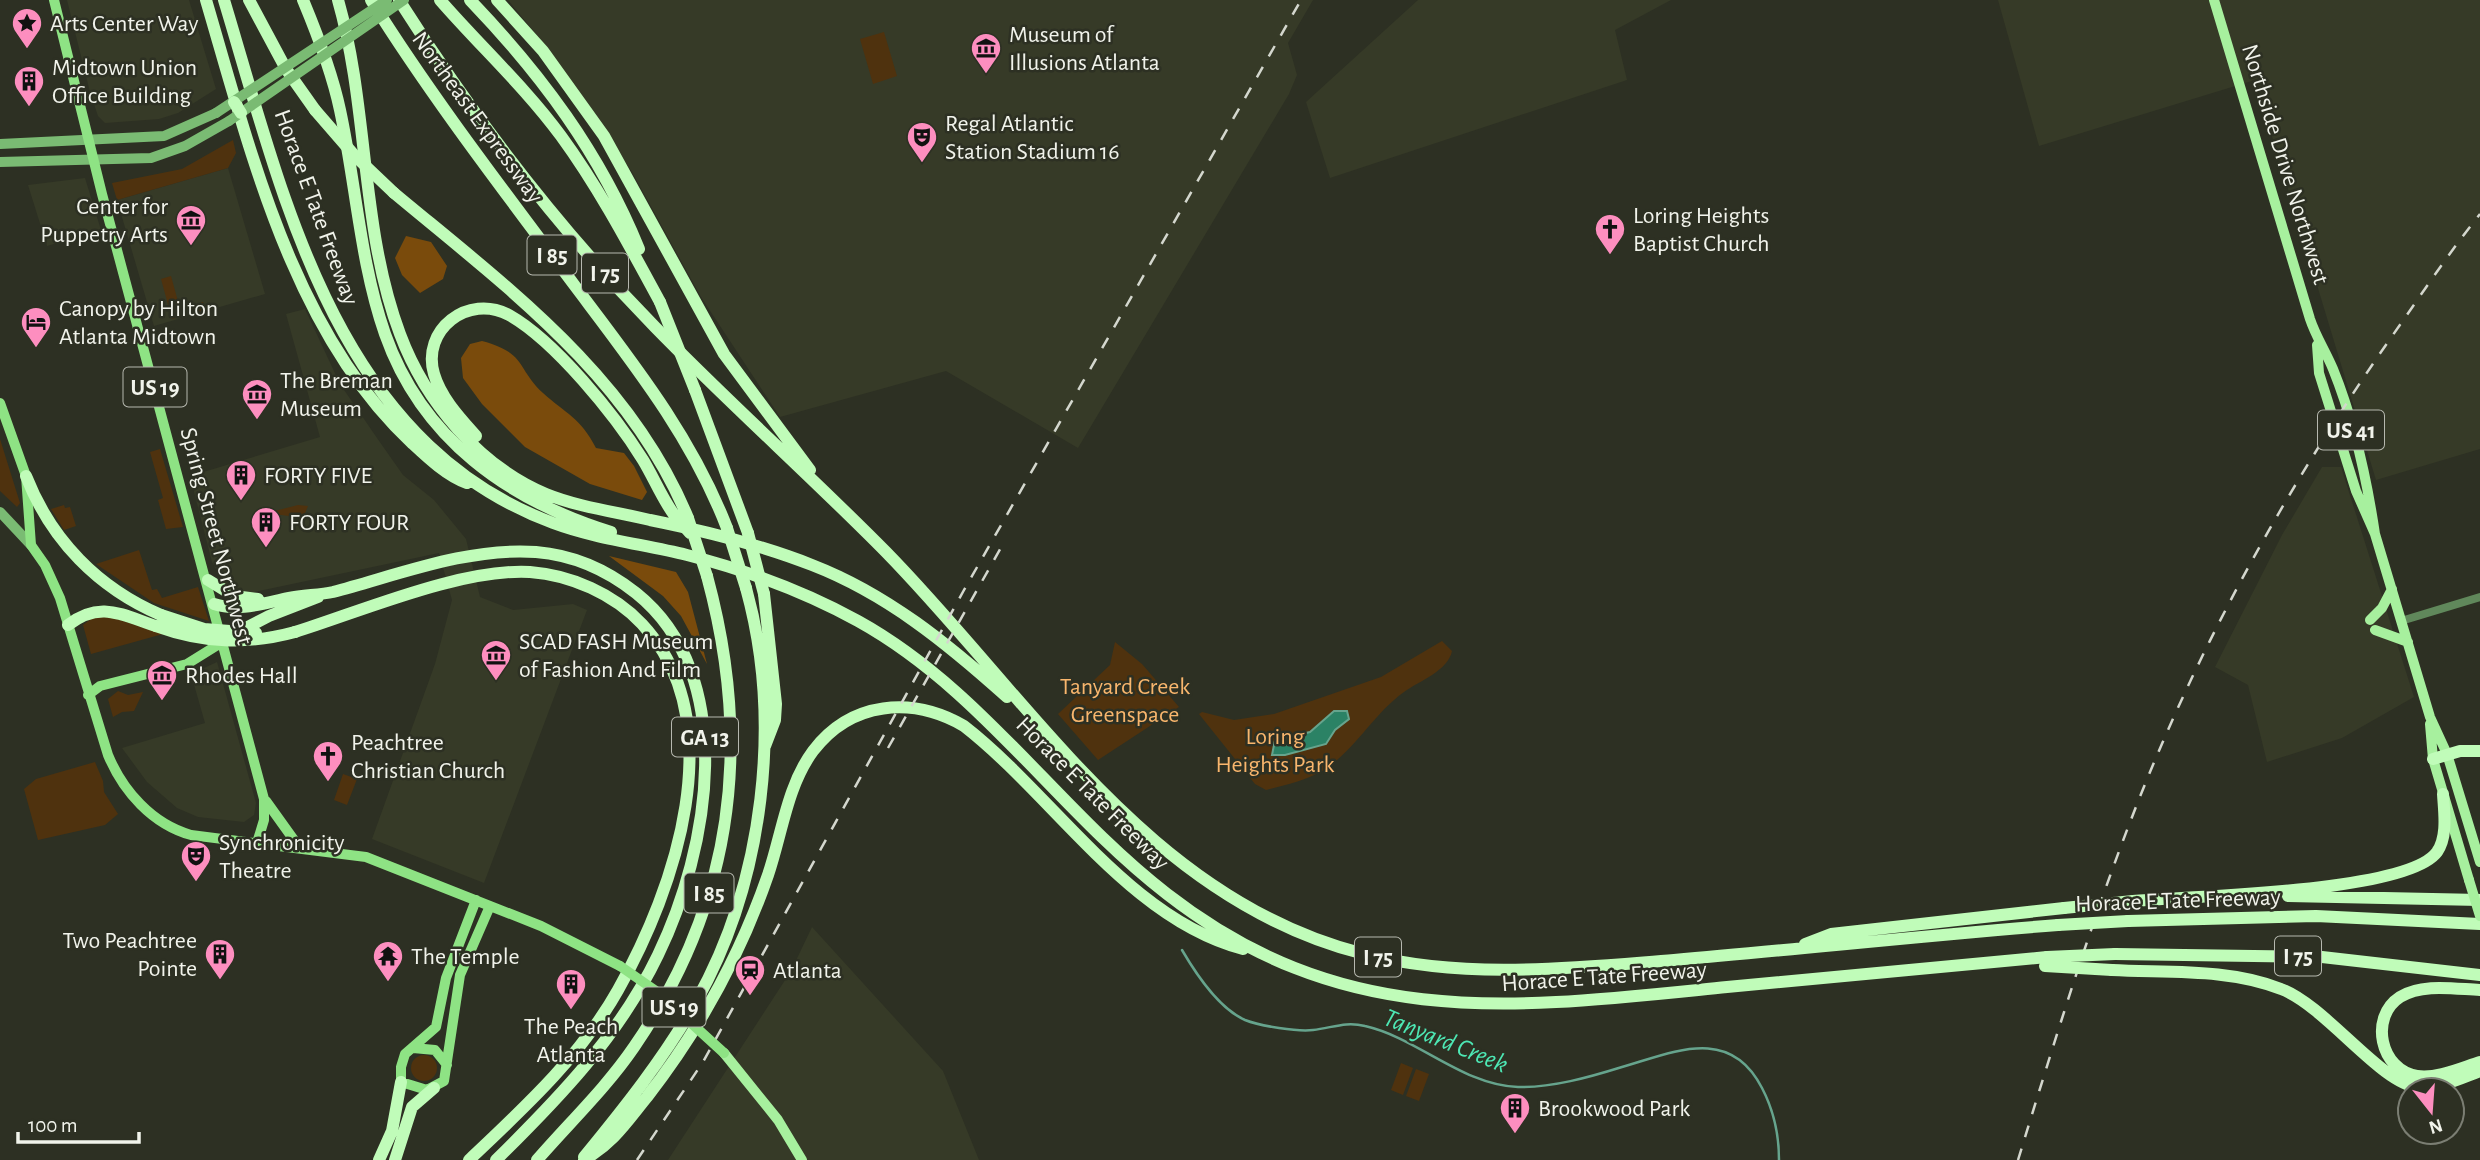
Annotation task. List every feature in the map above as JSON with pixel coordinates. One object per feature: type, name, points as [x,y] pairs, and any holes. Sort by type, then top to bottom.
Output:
[{"type":"highway","points":[[204,0],[238,107]]},
{"type":"highway","points":[[204,0],[260,177],[297,271],[329,335],[369,396],[400,432],[447,472],[464,482],[483,486]]},
{"type":"highway","name":"Horace E Tate Freeway","points":[[224,0],[291,211],[322,291],[340,328],[383,398],[407,425],[483,486],[517,508],[582,533],[691,556],[806,595],[857,621],[905,651],[974,706],[1088,824],[1137,869],[1189,911],[1263,954],[1319,977],[1382,994],[1434,1002],[1504,1006],[1608,999],[1998,961],[2046,962],[2115,954],[2322,957],[2480,975]]},
{"type":"highway","name":"I 85","points":[[249,0],[286,69],[314,110],[354,155],[394,194],[517,295],[588,364],[648,442],[681,517],[694,539],[718,616],[727,671],[733,754],[726,827],[705,908],[687,957],[633,1049],[537,1160]]},
{"type":"highway","points":[[303,0],[336,91],[379,315],[394,356],[422,404],[464,453],[488,473],[529,499],[594,526],[691,556]]},
{"type":"highway","points":[[338,0],[351,57],[384,278],[400,335],[420,376],[458,429],[508,472],[548,495],[714,533],[785,554],[856,585],[940,638],[1047,732]]},
{"type":"highway","name":"Northeast Expressway","points":[[372,0],[468,144],[662,403],[701,466],[727,528],[757,633],[763,753],[760,797],[748,864],[715,965],[664,1055],[583,1160]]},
{"type":"highway","name":"Horace E Tate Freeway","points":[[401,0],[506,155],[596,263],[663,335],[848,515],[937,606],[1047,732],[1130,819],[1194,873],[1241,904],[1287,927],[1359,953],[1413,965],[1497,971],[1593,967],[2128,921],[2316,916],[2480,923]]},
{"type":"highway","points":[[440,0],[519,84],[561,137],[603,198],[660,302]]},
{"type":"highway","points":[[470,0],[510,42],[548,89],[600,167],[631,230],[695,390],[748,533],[764,594],[776,704],[775,720],[763,753]]},
{"type":"highway","points":[[497,0],[543,51],[604,136],[738,376],[773,424],[848,515]]},
{"type":"highway","name":"Northside Drive Northwest","points":[[2214,0],[2317,340],[2333,369],[2362,466],[2375,534],[2430,717],[2447,754],[2480,862]]},
{"type":"highway","points":[[626,514],[547,487],[514,468],[479,438],[454,410],[434,374],[431,349],[448,321],[467,311],[491,309],[508,315],[537,338],[585,385],[615,421],[681,517]]},
{"type":"highway","name":"GA 13","points":[[26,476],[55,533],[80,562],[158,621],[218,631],[295,632],[465,579],[512,572],[546,574],[589,587],[633,614],[665,652],[680,684],[689,735],[685,795],[668,878],[650,927],[617,991],[574,1051],[546,1085],[469,1160]]},
{"type":"highway","name":"GA 13","points":[[328,593],[480,554],[530,552],[571,558],[622,582],[664,620],[691,667],[700,695],[705,752],[697,835],[689,872],[659,954],[636,997],[589,1065],[496,1160]]},
{"type":"highway","points":[[208,580],[234,596],[282,599]]},
{"type":"highway","points":[[2392,589],[2372,625],[2408,642]]},
{"type":"highway","points":[[214,604],[240,607],[328,593]]},
{"type":"highway","points":[[224,641],[269,616],[328,593]]},
{"type":"highway","points":[[68,625],[80,615],[98,610],[158,621]]},
{"type":"highway","points":[[583,1160],[608,1146],[676,1060],[717,992],[758,903],[792,793],[812,752],[840,724],[868,711],[916,707],[936,712],[964,726],[1102,858],[1150,899],[1216,942],[1263,954]]},
{"type":"highway","name":"Northside Drive Northwest","points":[[2430,717],[2433,759],[2480,916]]},
{"type":"highway","points":[[2433,759],[2447,754],[2480,751]]},
{"type":"highway","points":[[1784,951],[1831,934],[2133,901],[2335,885],[2415,868],[2431,859],[2442,842],[2443,794]]},
{"type":"highway","points":[[2225,894],[2476,900]]},
{"type":"highway","points":[[2046,962],[2255,981],[2284,990],[2316,1009],[2387,1073],[2406,1085],[2430,1087],[2480,1072]]},
{"type":"highway","points":[[2480,990],[2411,992],[2392,1004],[2384,1018],[2381,1033],[2389,1057],[2400,1069],[2417,1076],[2438,1075],[2480,1062]]},
{"type":"highway","name":"US 19","points":[[724,1052],[778,1120],[802,1160]]},
{"type":"highway","points":[[379,1160],[391,1130],[401,1082]]},
{"type":"highway","points":[[395,1160],[412,1107],[434,1088]]},
{"type":"main road","name":"Spring Street Northwest","points":[[54,0],[94,161],[208,580],[264,799],[265,813],[257,843]]},
{"type":"main road","points":[[0,162],[151,158],[185,146],[224,124],[238,107],[387,0]]},
{"type":"main road","points":[[0,144],[164,136],[216,113],[238,107],[401,0]]},
{"type":"main road","name":"US 19","points":[[0,403],[26,476],[31,545],[53,581],[113,767],[133,796],[148,811],[179,832],[366,857],[541,926],[620,966],[656,991],[724,1052]]},
{"type":"main road","points":[[0,512],[31,545]]},
{"type":"main road","points":[[88,695],[100,686],[187,664],[224,641]]},
{"type":"main road","name":"Spring Street Northwest","points":[[264,799],[299,847]]},
{"type":"main road","points":[[476,900],[446,978],[436,1027],[402,1061],[401,1082],[422,1090],[434,1088],[444,1081],[460,975],[490,906]]},
{"type":"main road","points":[[412,1049],[435,1050],[447,1065]]},
{"type":"street","points":[[2401,621],[2480,597]]},
{"type":"shaded area","points":[[67,0],[189,0],[216,89],[178,113],[159,119],[105,123],[98,116],[90,92]]},
{"type":"shaded area","points":[[508,0],[1313,0],[1288,43],[1297,75],[1289,94],[1078,448],[946,371],[780,417],[701,297],[632,172],[549,50]]},
{"type":"shaded area","points":[[1418,0],[1671,0],[1615,30],[1627,80],[1330,178],[1306,102]]},
{"type":"shaded area","points":[[1998,0],[2480,0],[2480,449],[2376,480],[2255,80],[2039,146]]},
{"type":"shaded area","name":"Center for Puppetry Arts","points":[[228,168],[265,294],[154,326],[117,200]]},
{"type":"shaded area","points":[[85,178],[101,230],[47,246],[28,185]]},
{"type":"shaded area","points":[[406,236],[431,242],[447,266],[443,279],[420,293],[402,275],[395,258]]},
{"type":"shaded area","points":[[305,309],[340,384],[377,438],[403,475],[434,500],[466,539],[480,597],[513,610],[573,604],[587,610],[484,883],[372,839],[435,664],[452,600],[439,553],[245,594],[232,591],[223,582],[212,562],[190,476],[320,437],[286,314]]},
{"type":"shaded area","points":[[482,341],[514,356],[534,384],[578,423],[596,448],[624,453],[647,492],[642,500],[590,484],[525,447],[482,404],[463,378],[461,358],[470,344]]},
{"type":"shaded area","points":[[2322,467],[2341,467],[2414,697],[2342,738],[2267,762],[2248,685],[2215,667],[2282,535]]},
{"type":"shaded area","points":[[609,556],[676,572],[688,592],[707,664],[681,616],[663,596]]},
{"type":"shaded area","points":[[217,662],[256,803],[254,815],[244,822],[198,817],[177,808],[147,782],[122,748],[205,723],[191,674]]},
{"type":"shaded area","points":[[1334,711],[1347,711],[1349,719],[1335,730],[1326,744],[1285,755],[1272,755],[1275,740],[1310,732]]},
{"type":"shaded area","points":[[812,927],[943,1071],[979,1160],[668,1160],[791,971]]},
{"type":"green space","points":[[884,32],[897,76],[873,84],[860,39]]},
{"type":"green space","points":[[233,140],[236,153],[228,168],[117,200],[112,183],[182,169]]},
{"type":"green space","points":[[171,276],[179,305],[184,308],[203,302],[205,310],[172,319],[161,279]]},
{"type":"green space","points":[[0,439],[20,503],[17,507],[0,491]]},
{"type":"green space","points":[[160,449],[183,527],[166,529],[158,500],[163,498],[150,452]]},
{"type":"green space","points":[[64,505],[65,508],[70,507],[76,526],[64,530],[51,509]]},
{"type":"green space","points":[[298,505],[308,506],[303,518],[267,513]]},
{"type":"green space","points":[[139,550],[152,590],[157,589],[162,598],[198,587],[209,621],[154,603],[96,564]]},
{"type":"green space","points":[[99,613],[163,634],[91,654],[83,625]]},
{"type":"green space","name":"Loring Heights Park","points":[[1442,641],[1452,651],[1445,664],[1393,701],[1334,763],[1295,782],[1266,790],[1255,784],[1199,714],[1202,712],[1234,720],[1274,714],[1381,677]]},
{"type":"green space","name":"Tanyard Creek Greenspace","points":[[1115,642],[1142,664],[1179,707],[1098,760],[1058,714],[1110,665]]},
{"type":"green space","points":[[118,691],[128,695],[143,692],[134,711],[122,712],[113,717],[108,699]]},
{"type":"green space","points":[[95,762],[103,781],[104,792],[118,814],[105,825],[38,840],[24,789],[36,779]]},
{"type":"green space","name":"Peachtree Christian Church","points":[[343,774],[357,779],[347,805],[334,800]]},
{"type":"green space","points":[[424,1055],[433,1059],[437,1068],[433,1077],[424,1081],[415,1077],[411,1068],[415,1059]]},
{"type":"green space","points":[[1401,1063],[1413,1068],[1403,1095],[1391,1090]]},
{"type":"green space","points":[[1416,1069],[1429,1074],[1419,1101],[1406,1096]]},
{"type":"waterway","name":"Tanyard Creek","points":[[1182,950],[1217,999],[1245,1020],[1298,1030],[1345,1025],[1365,1026],[1403,1040],[1459,1070],[1498,1084],[1518,1087],[1557,1084],[1681,1050],[1717,1050],[1734,1056],[1749,1068],[1762,1088],[1775,1123],[1779,1160]]},
{"type":"railway","points":[[637,1160],[703,1062],[964,590],[1301,0]]},
{"type":"railway","points":[[2018,1160],[2113,867],[2150,772],[2203,654],[2263,540],[2330,429],[2430,281],[2480,214]]},
{"type":"railway","points":[[888,748],[1003,544]]},
{"type":"place","name":"Arts Center Way","points":[[27,50]]},
{"type":"place","name":"Museum of Illusions Atlanta","points":[[986,75]]},
{"type":"place","name":"Midtown Union Office Building","points":[[29,108]]},
{"type":"place","name":"Regal Atlantic Station Stadium 16","points":[[922,164]]},
{"type":"place","name":"Center for Puppetry Arts","points":[[191,247]]},
{"type":"place","name":"Loring Heights Baptist Church","points":[[1610,256]]},
{"type":"place","name":"Canopy by Hilton Atlanta Midtown","points":[[36,349]]},
{"type":"place","name":"The Breman Museum","points":[[257,421]]},
{"type":"place","name":"FORTY FIVE","points":[[241,502]]},
{"type":"place","name":"FORTY FOUR","points":[[266,549]]},
{"type":"place","name":"SCAD FASH Museum of Fashion And Film","points":[[496,682]]},
{"type":"place","name":"Rhodes Hall","points":[[162,702]]},
{"type":"place","name":"Peachtree Christian Church","points":[[328,783]]},
{"type":"place","name":"Synchronicity Theatre","points":[[196,883]]},
{"type":"place","name":"Two Peachtree Pointe","points":[[220,981]]},
{"type":"place","name":"The Temple","points":[[388,983]]},
{"type":"place","name":"Atlanta","points":[[750,997]]},
{"type":"place","name":"The Peach Atlanta","points":[[571,1011]]},
{"type":"place","name":"Brookwood Park","points":[[1515,1135]]}]
